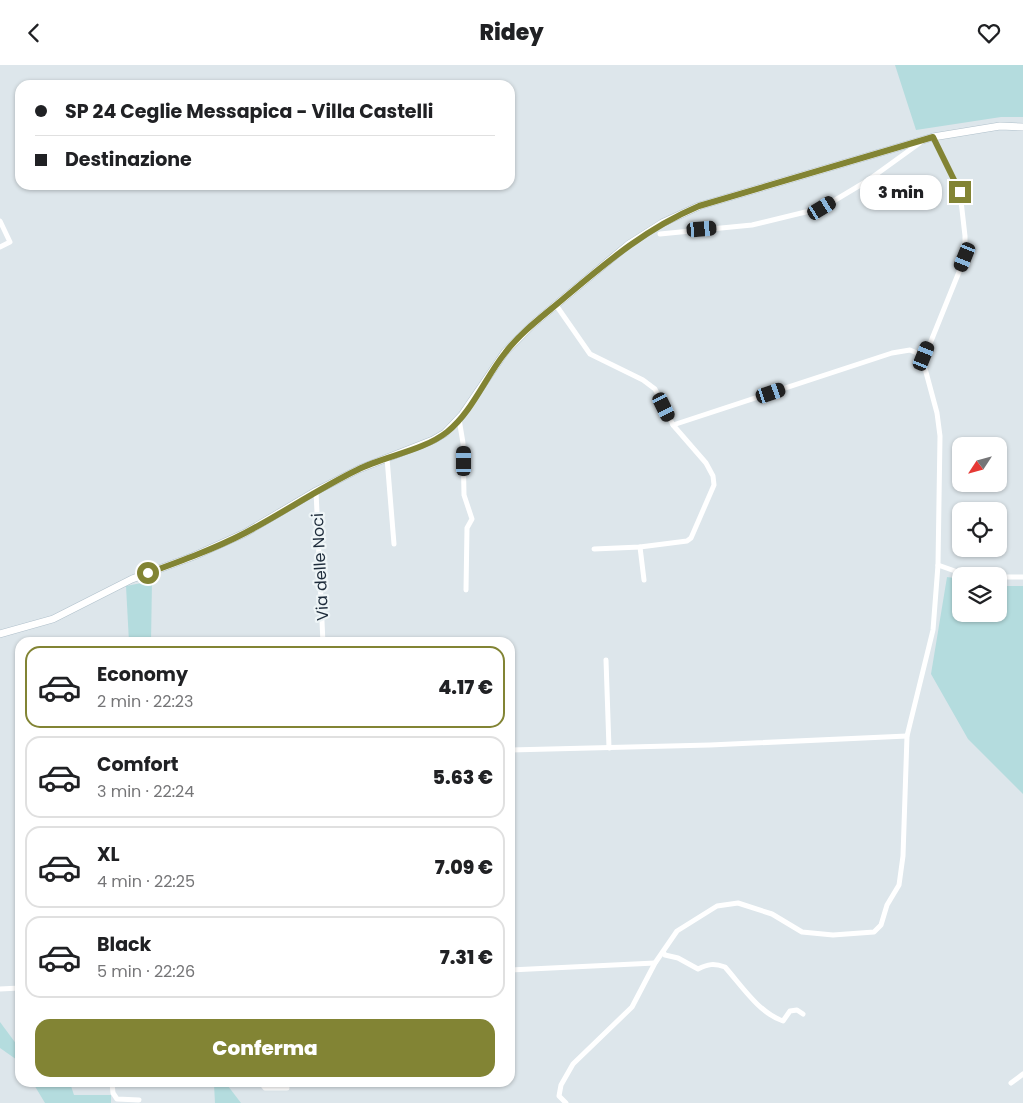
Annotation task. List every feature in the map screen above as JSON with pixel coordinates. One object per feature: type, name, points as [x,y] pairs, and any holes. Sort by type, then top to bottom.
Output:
[{"type":"main road","points":[[0,634],[53,619],[132,579],[194,556],[245,533],[316,491],[359,469],[433,440],[445,433],[459,419],[516,340],[619,252],[662,223],[699,206],[929,138],[1000,126],[1023,127]]},
{"type":"street","points":[[566,1103],[559,1096],[561,1085],[573,1065],[632,1007],[655,963],[678,931],[718,906],[738,903],[772,914],[802,932],[832,935],[874,932],[881,925],[887,905],[898,885],[900,875],[903,856],[907,736],[933,630],[938,565],[940,436],[937,413],[924,356],[965,257],[965,236],[960,192],[929,138],[867,181],[822,208],[752,225],[660,234]]},
{"type":"street","points":[[0,221],[10,242],[0,247]]},
{"type":"street","points":[[662,223],[668,232]]},
{"type":"street","points":[[556,305],[590,354],[642,380],[655,389],[673,425],[706,463],[713,476],[714,485],[691,538],[687,541],[640,547],[594,549]]},
{"type":"street","points":[[673,425],[892,353],[910,350],[924,356]]},
{"type":"street","points":[[459,419],[463,443],[464,495],[472,519],[467,528],[466,590]]},
{"type":"street","points":[[387,458],[394,544]]},
{"type":"street","name":"Via delle Noci","points":[[316,491],[323,637]]},
{"type":"street","points":[[640,547],[644,581]]},
{"type":"street","points":[[938,565],[952,570]]},
{"type":"street","points":[[1007,577],[1023,577]]},
{"type":"street","points":[[606,660],[609,748]]},
{"type":"street","points":[[515,750],[907,736]]},
{"type":"street","points":[[663,952],[665,955],[678,958],[698,969],[706,965],[717,964],[725,967],[762,1008],[775,1018],[783,1021],[790,1011],[797,1010],[803,1015]]},
{"type":"street","points":[[515,970],[655,963]]},
{"type":"street","points":[[0,989],[15,988]]},
{"type":"street","points":[[1011,1083],[1023,1074]]},
{"type":"street","points":[[112,1087],[113,1093],[117,1099],[139,1099]]},
{"type":"street","points":[[264,1087],[287,1088]]},
{"type":"shaded area","points":[[895,65],[1023,65],[1023,117],[1001,117],[916,130]]},
{"type":"shaded area","points":[[947,577],[952,578],[952,622],[1007,622],[1007,586],[1023,586],[1023,794],[968,739],[931,674]]},
{"type":"shaded area","points":[[152,581],[151,637],[129,637],[126,586]]},
{"type":"shaded area","points":[[0,1022],[15,1042],[15,1058],[0,1048]]},
{"type":"shaded area","points":[[35,1087],[71,1087],[74,1095],[111,1095],[111,1103],[45,1103]]},
{"type":"shaded area","points":[[214,1087],[229,1087],[241,1103],[215,1103]]},
{"type":"route","points":[[148,573],[194,556],[245,533],[316,491],[359,469],[433,440],[445,433],[462,415],[516,340],[629,244],[681,213],[699,206],[933,137],[960,192]]}]
